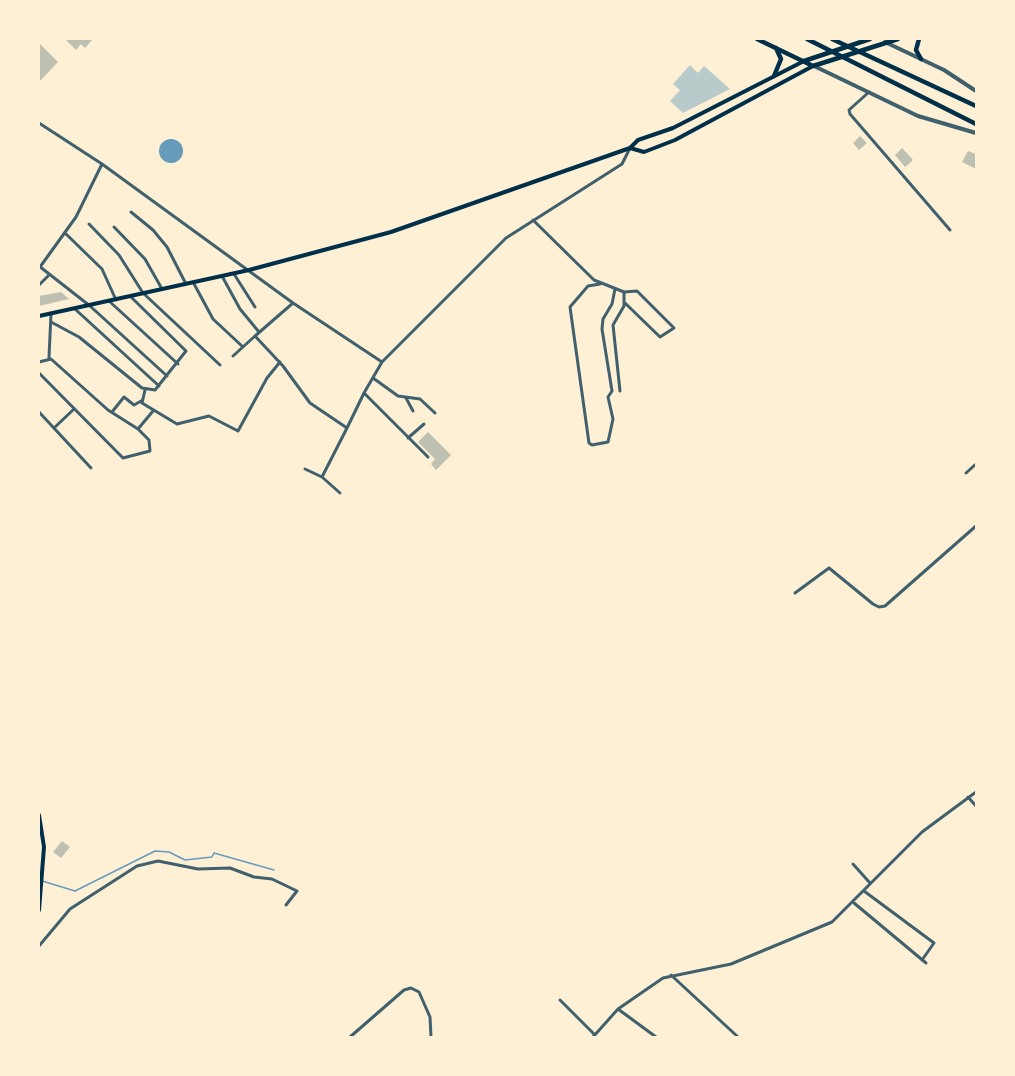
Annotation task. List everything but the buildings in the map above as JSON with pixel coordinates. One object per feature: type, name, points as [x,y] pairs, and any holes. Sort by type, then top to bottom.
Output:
[{"type":"main road","points":[[757,39],[813,66]]},
{"type":"main road","points":[[807,39],[871,69],[976,124],[974,132]]},
{"type":"main road","points":[[832,39],[976,106]]},
{"type":"main road","points":[[39,316],[234,274],[391,232],[630,148],[638,140],[663,133],[804,61],[870,39]]},
{"type":"main road","points":[[878,39],[884,42]]},
{"type":"main road","points":[[630,148],[644,152],[664,145],[813,66],[898,39]]},
{"type":"main road","points":[[919,39],[916,50],[921,59]]},
{"type":"main road","points":[[774,76],[781,59],[776,48]]},
{"type":"main road","points":[[716,106],[721,115]]},
{"type":"main road","points":[[39,814],[44,847],[43,884],[39,910]]},
{"type":"street","points":[[884,42],[954,76],[976,91]]},
{"type":"street","points":[[813,66],[918,116],[974,132]]},
{"type":"street","points":[[869,92],[849,110],[850,114],[950,230]]},
{"type":"street","points":[[40,124],[102,164],[293,303],[382,362]]},
{"type":"street","points":[[322,477],[334,448],[382,362],[506,238],[622,164],[630,148]]},
{"type":"street","points":[[102,164],[66,234],[39,267],[90,306],[168,376]]},
{"type":"street","points":[[131,212],[153,230],[163,242],[186,284]]},
{"type":"street","points":[[533,220],[600,284],[624,292],[634,290],[640,293],[674,328],[660,337],[624,303]]},
{"type":"street","points":[[89,224],[119,255],[143,293],[220,365]]},
{"type":"street","points":[[114,228],[145,259],[162,289]]},
{"type":"street","points":[[66,234],[102,269],[116,300]]},
{"type":"street","points":[[234,274],[255,307]]},
{"type":"street","points":[[39,285],[49,275]]},
{"type":"street","points":[[222,276],[240,309],[259,332]]},
{"type":"street","points":[[193,282],[213,319],[243,347]]},
{"type":"street","points":[[600,284],[588,286],[570,307],[589,443],[592,445],[608,442],[613,419],[608,397],[612,391],[602,329],[603,319],[612,303],[615,289]]},
{"type":"street","points":[[620,391],[612,325],[624,303],[624,292]]},
{"type":"street","points":[[51,322],[79,337],[151,392],[159,386],[186,354],[185,349],[130,296]]},
{"type":"street","points":[[109,301],[178,364]]},
{"type":"street","points":[[234,356],[293,303]]},
{"type":"street","points":[[75,309],[159,386]]},
{"type":"street","points":[[49,357],[51,314]]},
{"type":"street","points":[[255,336],[280,362],[310,403],[347,428]]},
{"type":"street","points":[[39,362],[49,357]]},
{"type":"street","points":[[39,373],[126,459],[150,451],[149,440],[138,429],[112,412],[49,357]]},
{"type":"street","points":[[141,401],[153,411],[180,425],[209,416],[238,430],[267,378],[280,362]]},
{"type":"street","points":[[373,378],[398,396],[420,399],[435,413]]},
{"type":"street","points":[[112,412],[124,397],[135,405],[141,401],[146,390]]},
{"type":"street","points":[[364,393],[428,457]]},
{"type":"street","points":[[406,398],[413,411]]},
{"type":"street","points":[[54,428],[74,409]]},
{"type":"street","points":[[138,429],[153,411]]},
{"type":"street","points":[[39,412],[92,468]]},
{"type":"street","points":[[408,438],[424,424]]},
{"type":"street","points":[[966,473],[976,464]]},
{"type":"street","points":[[305,469],[322,477],[340,493]]},
{"type":"street","points":[[795,593],[829,568],[873,604],[879,607],[885,606],[976,526]]},
{"type":"street","points":[[560,1000],[594,1036],[618,1009],[671,975],[731,964],[832,922],[854,903],[870,883],[922,832],[976,792]]},
{"type":"street","points":[[968,797],[976,806]]},
{"type":"street","points":[[39,946],[70,909],[136,866],[158,861],[198,869],[230,868],[254,877],[272,879],[297,891],[286,905]]},
{"type":"street","points":[[854,864],[870,883]]},
{"type":"street","points":[[864,891],[934,943],[922,960]]},
{"type":"street","points":[[854,903],[926,963]]},
{"type":"street","points":[[671,975],[738,1037]]},
{"type":"street","points":[[351,1037],[404,990],[411,988],[419,992],[430,1017],[431,1037]]},
{"type":"street","points":[[618,1009],[656,1037]]},
{"type":"shaded area","points":[[690,65],[698,73],[704,66],[730,89],[683,113],[670,101],[680,90],[673,84]]},
{"type":"water","points":[[171,139],[176,140],[182,146],[182,156],[176,162],[171,163],[166,162],[160,156],[159,151],[160,146],[166,140]]},
{"type":"waterway","points":[[39,880],[75,891],[155,851],[169,852],[185,860],[212,857],[214,853],[274,870]]}]
